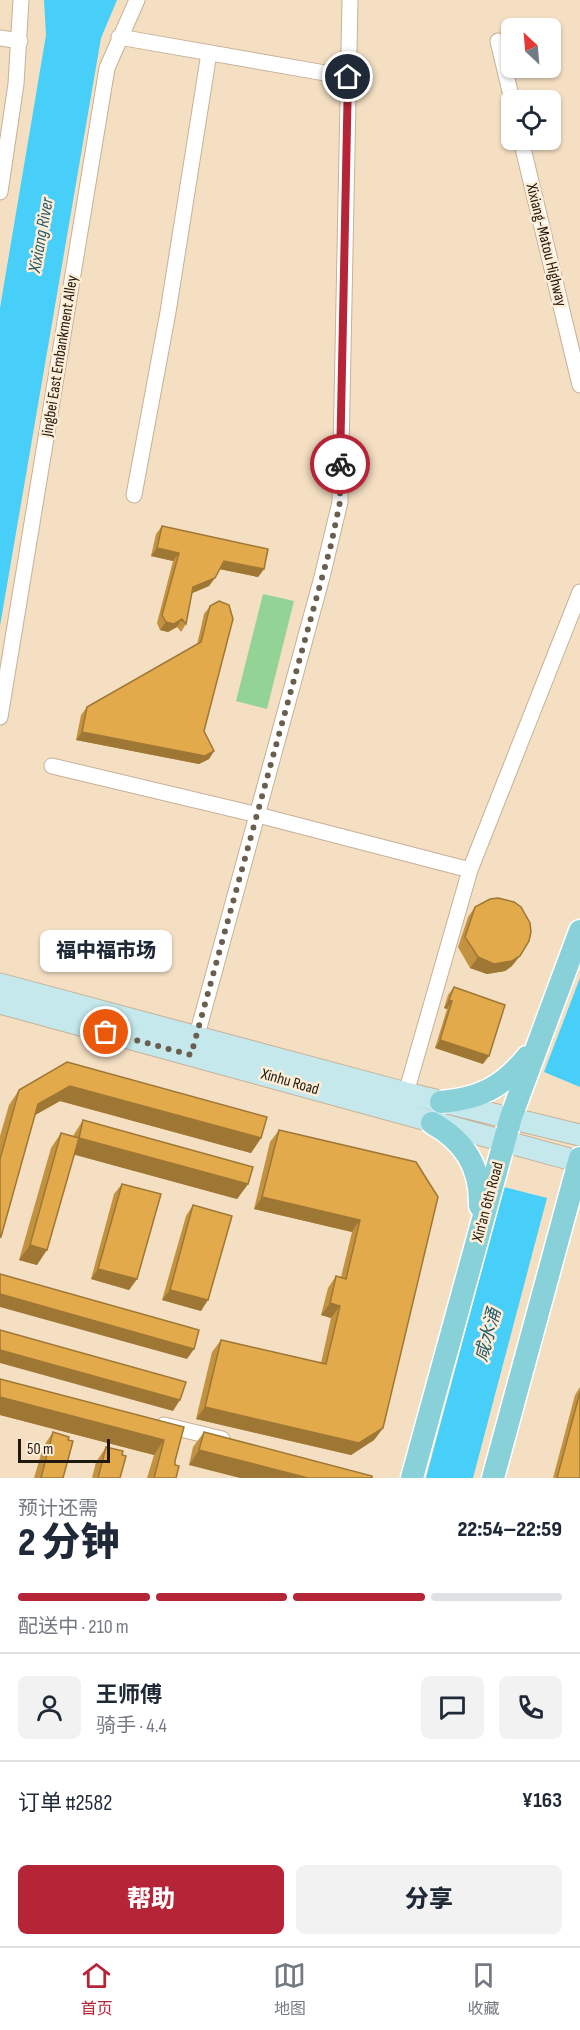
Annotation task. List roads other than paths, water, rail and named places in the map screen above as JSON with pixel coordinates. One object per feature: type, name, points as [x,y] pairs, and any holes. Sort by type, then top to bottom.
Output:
[{"type":"main road","name":"Xin'an 6th Road","points":[[412,1478],[511,1118],[580,931]]},
{"type":"main road","name":"Xinhu Road","points":[[0,984],[432,1123],[580,1160]]},
{"type":"main road","name":"Xinhu Road","points":[[0,1003],[405,1093],[580,1135]]},
{"type":"main road","points":[[441,1102],[473,1098],[493,1090],[513,1073],[537,1044]]},
{"type":"main road","points":[[432,1123],[456,1138],[476,1168],[481,1201],[480,1231]]},
{"type":"main road","points":[[493,1478],[580,1160]]},
{"type":"main road","points":[[562,1223],[580,1205]]},
{"type":"street","points":[[0,192],[12,119],[20,41],[21,0]]},
{"type":"street","name":"Jingbei East Embankment Alley","points":[[0,717],[107,68],[137,0]]},
{"type":"street","points":[[194,1046],[258,815],[340,502],[350,0]]},
{"type":"street","points":[[119,37],[348,77]]},
{"type":"street","points":[[0,38],[20,41]]},
{"type":"street","points":[[498,41],[510,90]]},
{"type":"street","points":[[134,495],[168,312],[209,53]]},
{"type":"street","name":"Xixiang-Matou Highway","points":[[523,150],[580,385]]},
{"type":"street","points":[[405,1093],[470,870],[580,592]]},
{"type":"street","points":[[52,766],[258,815],[470,870]]},
{"type":"street","points":[[151,1421],[242,1444]]},
{"type":"water","name":"Xixiang River","points":[[44,0],[117,0],[101,38],[0,626],[0,308],[46,35]]},
{"type":"water","points":[[580,978],[580,1087],[544,1072]]},
{"type":"water","name":"咸水涌","points":[[504,1187],[547,1198],[473,1478],[426,1478]]},
{"type":"place","name":"福中福市场","points":[[106,1032]]}]
